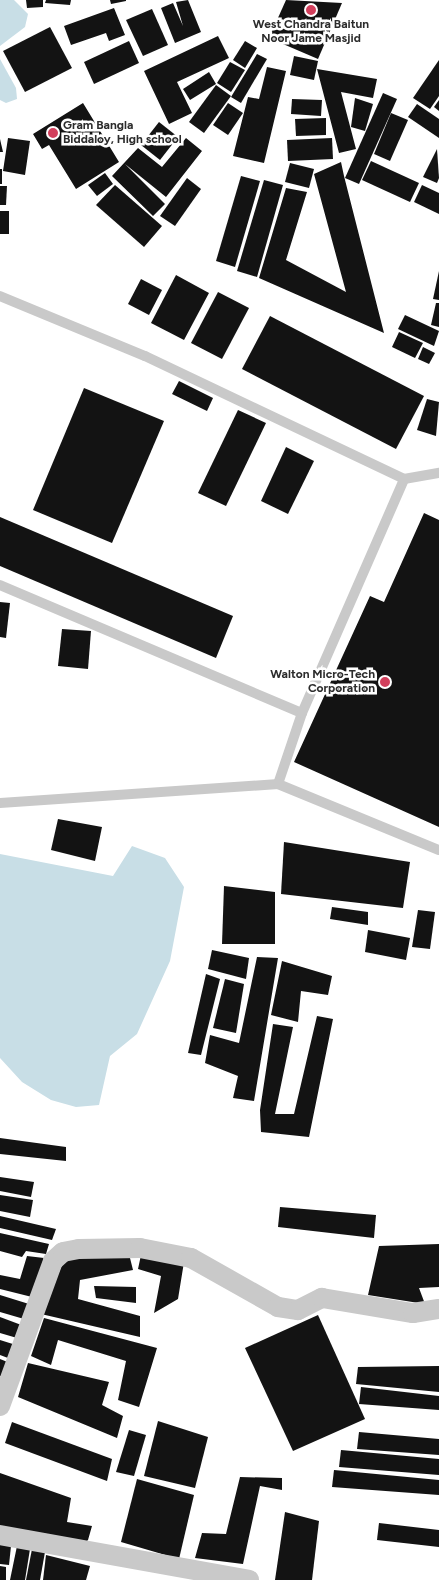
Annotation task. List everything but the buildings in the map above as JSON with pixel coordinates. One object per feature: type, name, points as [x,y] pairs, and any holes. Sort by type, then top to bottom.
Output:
[{"type":"street","points":[[0,1406],[53,1261],[63,1252],[79,1249],[140,1248],[191,1258],[278,1307],[298,1310],[322,1298],[413,1313],[439,1309]]},
{"type":"street","points":[[0,1535],[249,1580]]},
{"type":"lane","points":[[0,296],[128,348],[404,479],[439,473]]},
{"type":"lane","points":[[278,784],[302,713],[404,479]]},
{"type":"lane","points":[[0,585],[302,713]]},
{"type":"lane","points":[[0,803],[278,784],[439,850]]},
{"type":"water","points":[[0,0],[14,0],[28,14],[25,27],[0,46]]},
{"type":"water","points":[[0,59],[16,88],[17,99],[6,103],[0,100]]},
{"type":"water","points":[[132,846],[165,858],[184,887],[170,961],[137,1034],[110,1056],[99,1105],[76,1107],[51,1100],[22,1082],[0,1058],[0,854],[113,876]]},
{"type":"place","name":"West Chandra Baitun Noor Jame Masjid","points":[[311,10]]},
{"type":"place","name":"Gram Bangla Biddaloy, High school","points":[[53,133]]},
{"type":"place","name":"Walton Micro-Tech Corporation","points":[[385,682]]}]
